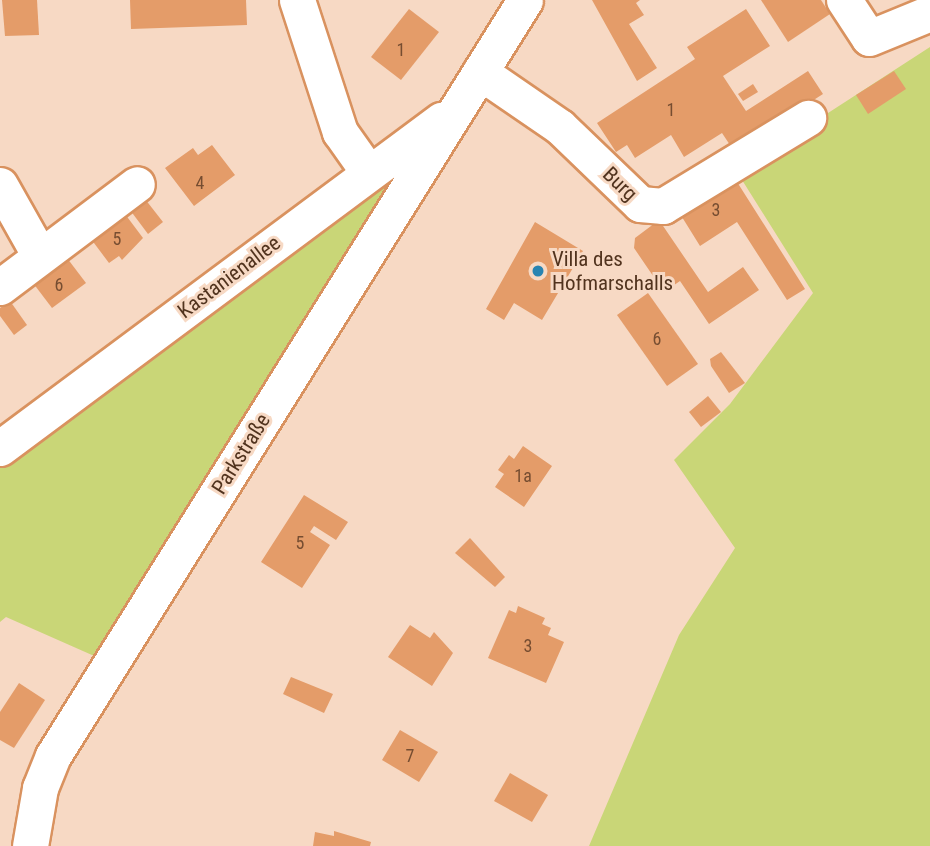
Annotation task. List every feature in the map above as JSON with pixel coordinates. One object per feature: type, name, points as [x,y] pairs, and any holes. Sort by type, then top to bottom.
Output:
[{"type":"street","points":[[297,0],[340,132],[369,173]]},
{"type":"street","points":[[480,72],[525,0]]},
{"type":"street","points":[[844,0],[869,38],[930,13]]},
{"type":"street","name":"Parkstraße","points":[[30,846],[40,788],[53,756],[480,72]]},
{"type":"street","name":"Burg","points":[[480,72],[560,127],[640,204],[663,206],[808,118]]},
{"type":"street","name":"Kastanienallee","points":[[0,447],[459,106]]},
{"type":"street","points":[[0,287],[137,184]]},
{"type":"street","points":[[0,185],[40,257]]},
{"type":"green space","points":[[930,47],[930,846],[589,846],[679,635],[735,548],[674,460],[730,404],[813,293],[737,172]]},
{"type":"green space","points":[[378,185],[388,187],[101,659],[6,617],[0,622],[0,461]]},
{"type":"building","points":[[2,0],[37,0],[39,35],[5,36]]},
{"type":"building","points":[[130,0],[246,0],[247,25],[131,29]]},
{"type":"building","points":[[592,0],[640,0],[636,3],[644,15],[629,24],[657,68],[637,81]]},
{"type":"building","points":[[761,0],[821,0],[830,14],[788,42]]},
{"type":"building","points":[[409,9],[439,32],[401,80],[371,57]]},
{"type":"building","points":[[746,9],[770,46],[723,76],[746,111],[808,71],[823,94],[734,151],[722,133],[684,157],[671,135],[635,158],[627,145],[616,152],[597,123],[695,59],[687,47]]},
{"type":"building","points":[[894,71],[906,89],[868,114],[856,95]]},
{"type":"building","points":[[753,84],[758,92],[743,101],[738,94]]},
{"type":"building","points":[[212,145],[235,175],[194,206],[165,168],[193,148],[198,155]]},
{"type":"building","points":[[732,174],[805,289],[787,300],[737,222],[700,246],[677,209]]},
{"type":"building","points":[[145,199],[163,222],[148,234],[130,210]]},
{"type":"building","points":[[125,214],[143,238],[122,260],[119,256],[109,263],[91,239]]},
{"type":"building","points":[[659,220],[708,292],[743,267],[759,290],[709,324],[680,281],[664,292],[634,248],[635,238]]},
{"type":"building","name":"Villa des Hofmarschalls","points":[[535,222],[583,251],[542,320],[514,303],[504,320],[486,309]]},
{"type":"building","points":[[67,258],[86,283],[52,308],[33,283]]},
{"type":"building","points":[[648,293],[698,364],[667,386],[617,315]]},
{"type":"building","points":[[10,301],[27,325],[14,335],[0,316],[0,308]]},
{"type":"building","points":[[721,352],[745,383],[729,393],[711,366],[710,359]]},
{"type":"building","points":[[708,396],[721,412],[701,427],[689,412]]},
{"type":"building","points":[[523,446],[552,466],[524,507],[495,487],[504,474],[498,470],[509,455],[514,459]]},
{"type":"building","points":[[304,495],[348,522],[336,540],[314,526],[310,532],[330,545],[302,588],[261,562]]},
{"type":"building","points":[[470,538],[505,577],[495,587],[455,553]]},
{"type":"building","points":[[518,606],[545,618],[542,624],[551,628],[548,635],[564,642],[546,683],[488,658],[509,610],[516,613]]},
{"type":"building","points":[[410,625],[430,638],[434,632],[453,653],[432,686],[388,657]]},
{"type":"building","points":[[291,677],[333,694],[324,713],[283,694]]},
{"type":"building","points":[[19,683],[45,700],[14,748],[0,740],[0,712]]},
{"type":"building","points":[[400,730],[438,752],[419,782],[382,760]]},
{"type":"building","points":[[510,773],[548,795],[532,822],[494,801]]},
{"type":"building","points":[[334,831],[371,842],[370,846],[313,846],[315,832],[334,836]]},
{"type":"place","name":"Villa des Hofmarschalls","points":[[538,271]]}]
